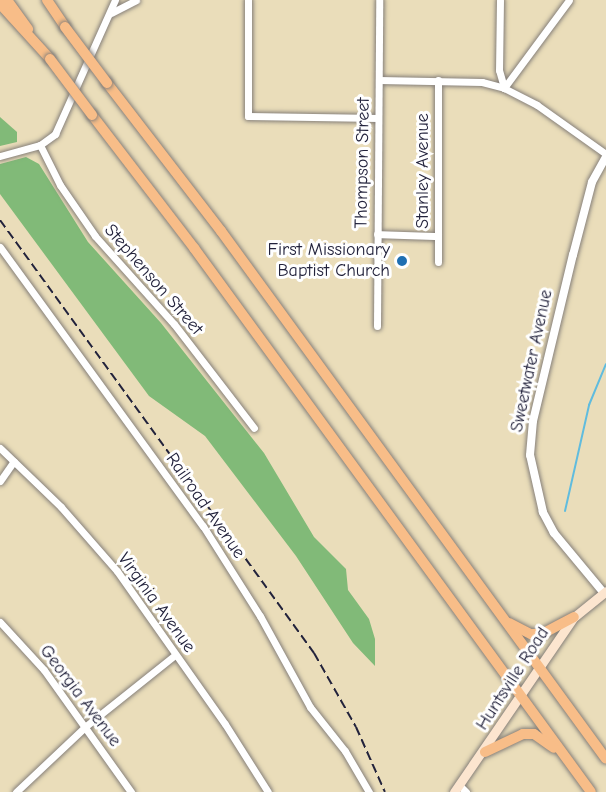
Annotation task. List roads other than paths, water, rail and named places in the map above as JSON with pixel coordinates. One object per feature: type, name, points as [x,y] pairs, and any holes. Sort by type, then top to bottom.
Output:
[{"type":"main road","points":[[7,0],[32,37]]},
{"type":"main road","points":[[47,2],[221,231],[606,759]]},
{"type":"main road","points":[[0,4],[50,59],[339,445],[521,699],[591,792]]},
{"type":"main road","name":"Huntsville Road","points":[[460,790],[574,617],[605,594]]},
{"type":"main road","points":[[503,620],[531,634],[542,634],[574,617]]},
{"type":"main road","points":[[485,752],[523,734],[534,734],[562,753]]},
{"type":"street","points":[[0,156],[40,145],[55,134],[115,0]]},
{"type":"street","points":[[111,13],[136,0]]},
{"type":"street","points":[[248,0],[248,116],[378,118]]},
{"type":"street","name":"Thompson Street","points":[[378,326],[379,0]]},
{"type":"street","points":[[500,0],[499,70],[504,88]]},
{"type":"street","points":[[504,88],[569,0]]},
{"type":"street","points":[[379,80],[438,80],[504,88],[537,105],[606,156]]},
{"type":"street","name":"Stanley Avenue","points":[[438,80],[438,262]]},
{"type":"street","name":"Stephenson Street","points":[[40,145],[60,185],[95,236],[174,324],[254,428]]},
{"type":"street","name":"Sweetwater Avenue","points":[[605,594],[554,532],[543,512],[530,454],[533,421],[573,255],[592,182],[606,156]]},
{"type":"street","points":[[377,234],[438,236]]},
{"type":"street","name":"Railroad Avenue","points":[[0,247],[203,526],[260,616],[310,707],[345,751],[369,792]]},
{"type":"street","name":"Virginia Avenue","points":[[0,448],[61,507],[117,571],[225,724],[268,792]]},
{"type":"street","points":[[0,481],[14,461]]},
{"type":"street","name":"Georgia Avenue","points":[[0,622],[44,670],[131,792]]},
{"type":"street","points":[[16,792],[86,726],[175,656]]},
{"type":"waterway","points":[[565,511],[589,405],[606,364]]},
{"type":"railway","points":[[0,220],[314,653],[356,727],[385,792]]},
{"type":"place","name":"First Missionary Baptist Church","points":[[402,261]]}]
